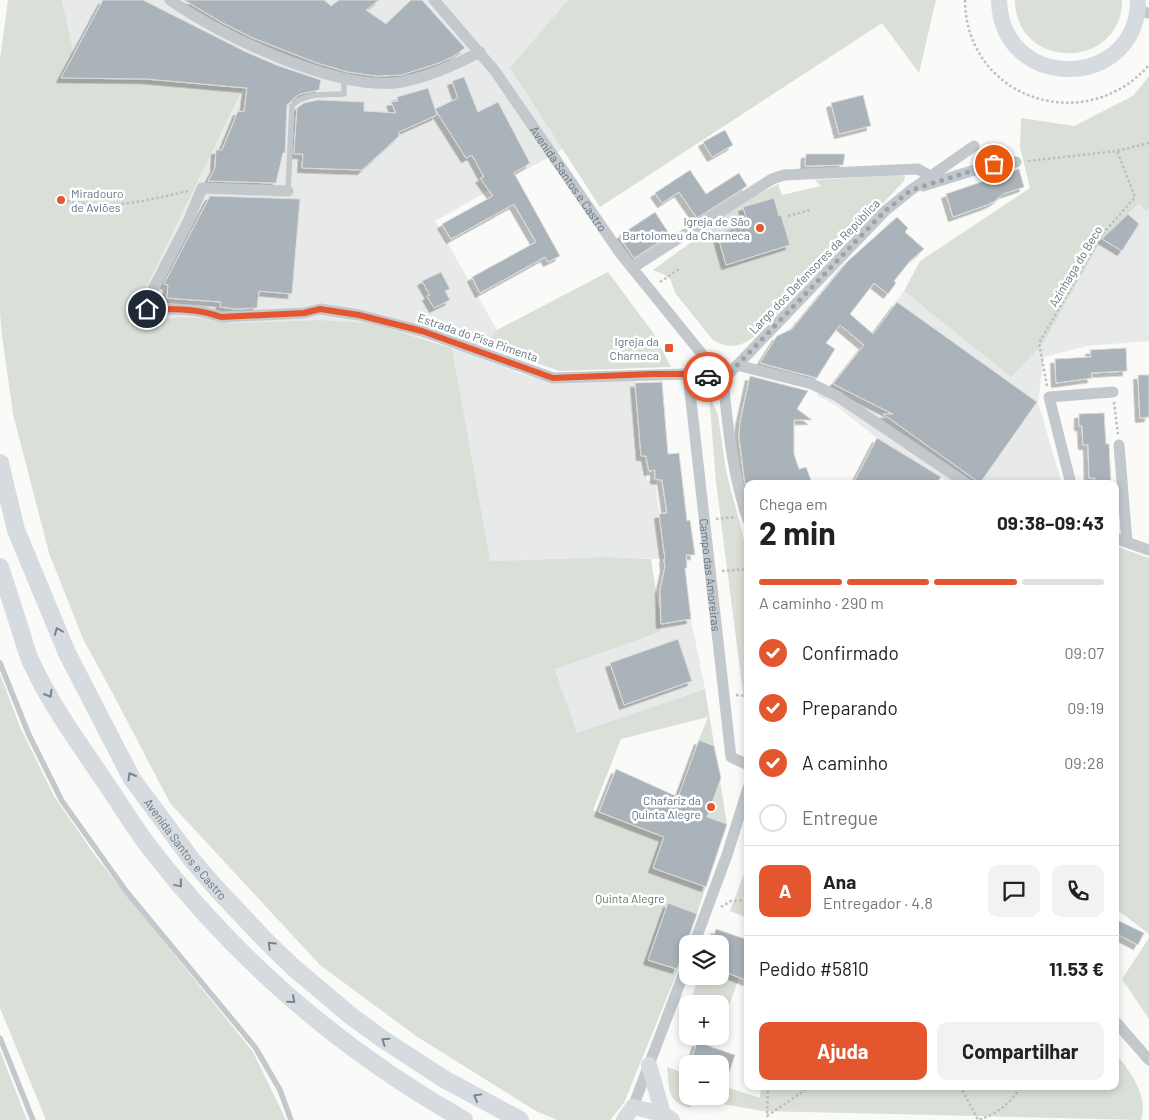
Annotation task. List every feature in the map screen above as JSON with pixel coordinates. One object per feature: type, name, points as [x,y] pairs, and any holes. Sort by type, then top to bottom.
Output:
[{"type":"main road","points":[[999,0],[1003,26],[1020,50],[1036,62],[1064,70],[1093,66],[1110,56],[1130,33],[1141,8]]},
{"type":"main road","name":"Avenida Santos e Castro","points":[[0,463],[16,530],[67,653],[132,779],[168,830],[216,888],[267,942],[333,1001],[381,1038],[426,1068],[520,1120]]},
{"type":"main road","name":"Avenida Santos e Castro","points":[[0,567],[31,663],[65,722],[148,846],[190,898],[222,934],[277,987],[329,1030],[366,1059],[464,1120]]},
{"type":"main road","points":[[628,1114],[667,1117],[649,1065]]},
{"type":"street","points":[[170,0],[192,16],[259,49],[324,74],[369,84],[401,82],[440,72],[480,52]]},
{"type":"street","name":"Avenida Santos e Castro","points":[[434,0],[495,70],[620,253],[723,380]]},
{"type":"street","name":"Largo dos Defensores da República","points":[[723,380],[885,211],[911,190],[974,146]]},
{"type":"street","points":[[911,190],[994,164],[1016,162]]},
{"type":"street","points":[[632,268],[772,179],[784,175],[918,169],[932,177]]},
{"type":"street","points":[[202,188],[288,191]]},
{"type":"street","name":"Estrada do Pisa Pimenta","points":[[202,188],[188,222],[148,297],[147,309],[209,312],[221,317],[304,313],[320,309],[359,315],[422,331],[553,378],[688,374],[723,380]]},
{"type":"street","points":[[737,365],[812,384],[837,396],[961,480]]},
{"type":"street","name":"Campo das Amoreiras","points":[[688,374],[731,757],[744,763]]},
{"type":"street","points":[[723,380],[731,455],[744,511]]},
{"type":"street","points":[[1070,480],[1049,397],[1112,392]]},
{"type":"street","points":[[1119,445],[1127,542]]},
{"type":"street","points":[[1119,539],[1149,550]]},
{"type":"street","points":[[697,935],[728,855],[744,801]]},
{"type":"street","points":[[628,1114],[679,985]]},
{"type":"street","points":[[1119,1026],[1149,1060]]},
{"type":"lane","points":[[288,191],[292,106],[297,100],[304,97],[344,94],[344,77]]},
{"type":"lane","points":[[0,663],[29,735],[62,801],[126,891],[255,1047],[280,1090],[291,1120]]},
{"type":"lane","points":[[0,1038],[33,1120]]},
{"type":"path","points":[[1016,162],[1117,151],[1149,143]]},
{"type":"path","name":"Azinhaga do Beco","points":[[1049,397],[1039,343],[1101,236],[1135,197],[1117,151]]},
{"type":"path","points":[[67,201],[110,206],[144,202],[202,188]]},
{"type":"path","points":[[788,216],[810,210]]},
{"type":"path","points":[[650,289],[679,269]]},
{"type":"path","points":[[1112,392],[1119,445]]},
{"type":"path","points":[[705,521],[744,517]]},
{"type":"path","points":[[711,572],[744,569]]},
{"type":"path","points":[[731,901],[744,900]]},
{"type":"path","points":[[767,1120],[768,1090]]},
{"type":"path","points":[[767,1116],[805,1090]]},
{"type":"path","points":[[962,1090],[978,1120],[996,1113],[1005,1106],[1018,1090]]},
{"type":"shaded area","points":[[62,0],[568,0],[511,68],[563,149],[435,221],[497,330],[473,354],[522,374],[555,383],[635,381],[641,456],[644,456],[647,481],[655,480],[665,559],[608,557],[489,561],[452,348],[467,352],[453,345],[390,331],[369,323],[320,320],[232,323],[206,318],[177,317],[151,322],[138,304],[243,90],[61,78],[74,55]]},
{"type":"shaded area","points":[[1139,202],[1146,211],[1149,209],[1149,341],[1087,346],[1044,357],[1038,402],[1061,480],[946,480],[941,477],[939,480],[855,480],[877,438],[835,405],[816,395],[833,384],[904,291],[1012,376],[1043,344],[1102,239]]},
{"type":"shaded area","points":[[691,619],[705,689],[577,734],[555,668],[660,632],[661,624]]},
{"type":"green space","name":"Quinta Alegre","points":[[8,0],[62,0],[74,55],[62,78],[146,79],[243,89],[138,304],[151,322],[177,317],[206,318],[232,323],[320,320],[369,323],[452,348],[490,561],[608,557],[651,559],[661,624],[660,632],[555,669],[577,733],[705,689],[727,824],[690,935],[679,935],[678,970],[624,1103],[610,1120],[557,1120],[536,1111],[416,1036],[320,965],[170,803],[83,639],[49,553],[13,414],[0,312],[0,60]],"holes":[[[708,717],[660,836],[593,810],[621,739]]]},
{"type":"green space","points":[[568,0],[936,0],[919,73],[882,23],[600,207],[510,68]]},
{"type":"green space","points":[[1015,0],[1122,0],[1117,23],[1105,40],[1088,50],[1069,53],[1049,50],[1032,40],[1020,24]]},
{"type":"green space","points":[[1149,76],[1149,209],[1146,211],[1139,203],[1102,239],[1043,344],[1011,377],[904,291],[920,261],[1030,188],[1020,147],[1021,118],[1074,126],[1133,96]]},
{"type":"green space","points":[[905,176],[904,181],[770,322],[750,340],[743,343],[729,346],[712,339],[676,294],[670,279],[653,270],[693,241],[692,231],[726,210],[778,184],[782,195],[821,186],[815,180]]},
{"type":"green space","points":[[608,272],[654,334],[671,367],[560,371],[500,351],[484,343],[497,330]]},
{"type":"green space","points":[[709,395],[718,415],[726,471],[744,540],[744,698],[742,686],[716,482]]},
{"type":"green space","points":[[1119,547],[1149,558],[1149,934],[1119,911]]},
{"type":"green space","points":[[0,674],[20,727],[54,796],[96,857],[253,1052],[286,1120],[46,1120],[0,1008]]},
{"type":"green space","points":[[744,874],[744,917],[730,911]]},
{"type":"green space","points":[[1149,938],[1149,1019],[1122,979]]},
{"type":"green space","points":[[729,974],[739,978],[729,1006],[729,995],[692,995],[696,985],[729,985]]},
{"type":"green space","points":[[0,1051],[27,1120],[0,1120]]},
{"type":"green space","points":[[1119,1058],[1137,1084],[1143,1111],[1141,1120],[762,1111],[728,1105],[729,1088],[760,1098],[761,1090],[1119,1090]]},
{"type":"green space","points":[[667,1067],[679,1071],[679,1103],[670,1093]]},
{"type":"building","points":[[103,0],[143,0],[246,52],[279,66],[321,80],[319,90],[300,94],[287,105],[285,153],[283,153],[276,183],[208,181],[215,168],[216,150],[222,150],[238,111],[244,112],[247,88],[146,79],[61,78]]},
{"type":"building","points":[[184,0],[324,0],[331,6],[339,0],[379,0],[366,10],[386,24],[411,0],[422,0],[465,48],[439,63],[401,75],[377,76],[348,72],[317,63],[253,38]]},
{"type":"building","points":[[464,77],[478,112],[498,102],[530,163],[514,173],[560,256],[548,262],[545,257],[480,293],[472,277],[536,242],[514,204],[451,239],[442,224],[493,196],[480,178],[484,177],[472,155],[466,158],[435,109],[458,98],[452,81]]},
{"type":"building","points":[[428,88],[437,115],[399,132],[399,136],[362,170],[302,168],[303,154],[294,154],[297,108],[304,103],[318,100],[364,102],[364,111],[396,113],[391,102],[398,101],[397,97]]},
{"type":"building","points":[[863,95],[871,126],[839,134],[831,103]]},
{"type":"building","points":[[725,130],[733,145],[712,157],[703,142]]},
{"type":"building","points":[[806,154],[845,154],[843,165],[805,166]]},
{"type":"building","points":[[1019,169],[1024,187],[1003,194],[987,205],[953,217],[946,194]]},
{"type":"building","points":[[690,170],[706,194],[739,173],[747,186],[697,218],[679,192],[662,203],[655,193]]},
{"type":"building","points":[[210,196],[300,199],[292,294],[259,291],[257,308],[236,309],[220,307],[221,302],[167,298],[168,285],[164,284]]},
{"type":"building","name":"Igreja de São Bartolomeu da Charneca","points":[[774,198],[790,245],[726,265],[717,233],[748,224],[743,207]]},
{"type":"building","points":[[655,212],[670,235],[634,258],[619,236]]},
{"type":"building","points":[[1128,214],[1139,224],[1122,251],[1102,239]]},
{"type":"building","points":[[897,217],[908,228],[905,232],[924,249],[910,261],[894,281],[896,283],[888,294],[874,283],[850,314],[873,334],[897,302],[1037,402],[982,480],[976,480],[883,414],[893,414],[833,384],[864,345],[840,325],[826,343],[835,349],[817,378],[760,363],[777,336],[792,329],[847,262]]},
{"type":"building","points":[[441,272],[450,289],[445,291],[450,300],[434,308],[427,296],[430,295],[422,281]]},
{"type":"building","points":[[1126,348],[1127,371],[1091,373],[1092,378],[1056,383],[1055,359],[1091,357],[1090,350]]},
{"type":"building","points":[[1138,375],[1149,375],[1149,417],[1140,418]]},
{"type":"building","points":[[750,376],[808,391],[797,409],[812,420],[794,420],[794,454],[799,469],[806,467],[811,480],[744,480],[739,437],[740,422]]},
{"type":"building","points":[[662,382],[668,454],[679,453],[687,521],[690,520],[695,555],[686,555],[687,568],[685,568],[691,619],[661,624],[660,590],[665,559],[659,514],[667,513],[662,480],[655,479],[655,470],[649,471],[646,456],[641,456],[635,383]]},
{"type":"building","points":[[1104,413],[1106,444],[1109,444],[1111,480],[1089,478],[1088,445],[1083,445],[1082,426],[1079,426],[1079,414]]},
{"type":"building","points":[[877,438],[941,477],[939,480],[855,480]]},
{"type":"building","points":[[678,639],[692,681],[624,705],[610,663]]},
{"type":"building","points":[[699,740],[714,746],[721,778],[707,817],[727,824],[706,887],[653,868],[664,837],[599,812],[616,769],[678,797]]},
{"type":"building","points":[[668,903],[697,914],[689,935],[679,935],[679,964],[677,969],[648,960]]},
{"type":"building","points":[[1119,921],[1144,933],[1138,945],[1119,935]]},
{"type":"building","points":[[716,929],[744,939],[744,979],[729,974],[729,935],[714,935]]},
{"type":"building","points":[[696,1045],[706,1045],[735,1055],[729,1073],[729,1055],[693,1055]]},
{"type":"way so far","points":[[708,377],[723,380],[885,211],[911,190],[994,164]]},
{"type":"place","name":"Miradouro de Aviões","points":[[61,200]]},
{"type":"place","name":"Igreja de São Bartolomeu da Charneca","points":[[760,228]]},
{"type":"place","name":"Igreja da Charneca","points":[[669,348]]},
{"type":"place","name":"Chafariz da Quinta Alegre","points":[[711,807]]},
{"type":"route","points":[[147,309],[209,312],[221,317],[304,313],[320,309],[359,315],[422,331],[553,378],[652,374],[688,374],[708,377]]}]
